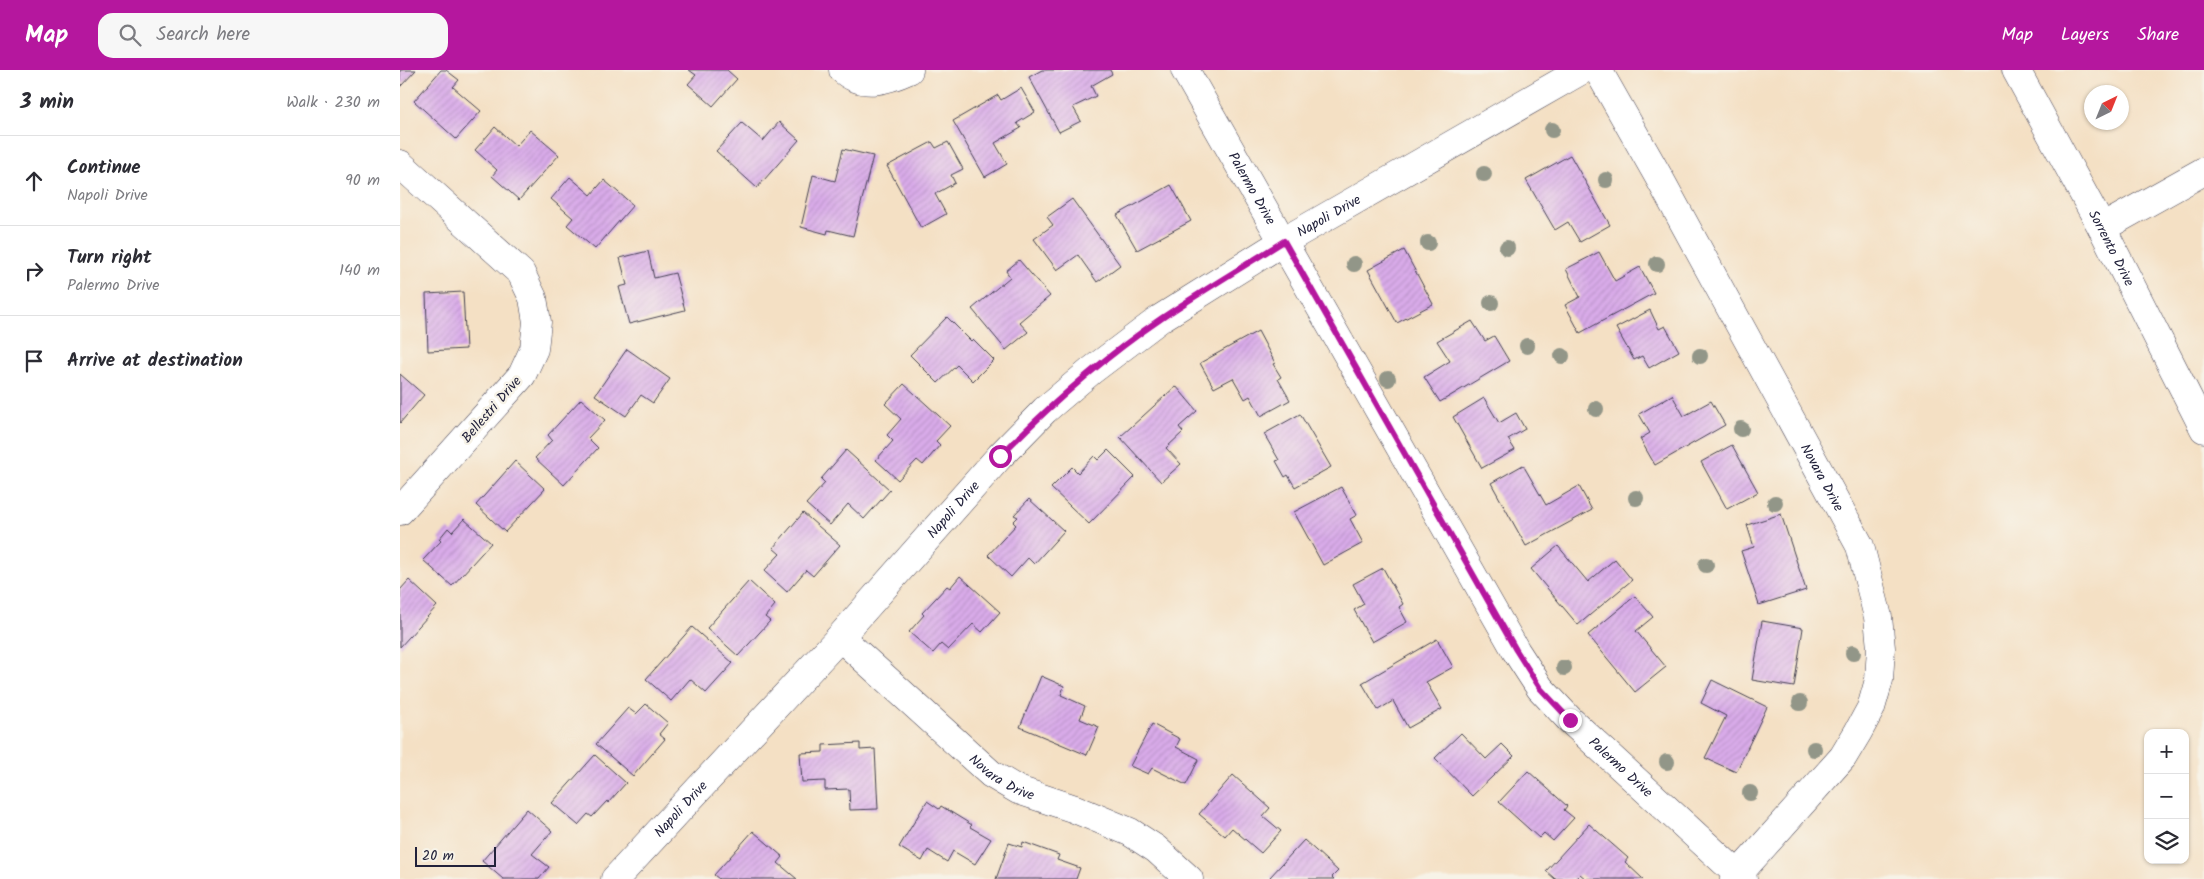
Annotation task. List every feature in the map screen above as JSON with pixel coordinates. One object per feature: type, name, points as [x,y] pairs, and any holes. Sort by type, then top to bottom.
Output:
[{"type":"street","points":[[843,70],[851,78],[880,82],[909,70]]},
{"type":"street","name":"Palermo Drive","points":[[1185,70],[1511,642],[1540,688],[1570,720],[1738,877]]},
{"type":"street","name":"Napoli Drive","points":[[620,877],[840,637],[1000,456],[1045,410],[1091,371],[1161,318],[1284,241],[1582,70]]},
{"type":"street","name":"Novara Drive","points":[[1598,70],[1662,180],[1860,546],[1878,617],[1881,648],[1879,680],[1871,708],[1843,757],[1738,877]]},
{"type":"street","name":"Sorrento Drive","points":[[2016,70],[2102,228],[2204,429]]},
{"type":"street","name":"Bellestri Drive","points":[[400,164],[521,273],[534,298],[538,322],[534,349],[522,375],[400,512]]},
{"type":"street","points":[[2102,228],[2204,171]]},
{"type":"street","name":"Novara Drive","points":[[840,637],[991,774],[1018,790],[1075,809],[1130,832],[1156,850],[1189,879]]},
{"type":"building","points":[[400,70],[416,70],[400,87]]},
{"type":"building","points":[[441,70],[446,70],[459,80],[453,87],[481,111],[456,139],[414,101]]},
{"type":"building","points":[[689,70],[727,70],[737,79],[713,106],[688,84],[696,75]]},
{"type":"building","points":[[1042,70],[1110,70],[1112,74],[1091,86],[1096,96],[1073,107],[1081,121],[1059,132],[1029,77]]},
{"type":"building","points":[[1021,88],[1035,112],[1017,123],[1021,128],[995,143],[1007,164],[985,177],[953,121],[998,95],[1001,100]]},
{"type":"building","points":[[779,122],[799,140],[757,188],[716,151],[742,123],[763,141]]},
{"type":"building","points":[[495,127],[516,146],[530,130],[559,155],[519,200],[492,176],[497,170],[475,150]]},
{"type":"building","points":[[932,142],[936,148],[948,142],[963,169],[951,175],[955,183],[935,194],[946,214],[921,228],[887,166]]},
{"type":"building","points":[[843,149],[873,156],[853,236],[828,230],[827,234],[801,227],[813,175],[835,181]]},
{"type":"building","points":[[1570,155],[1610,225],[1580,242],[1568,222],[1555,230],[1526,180]]},
{"type":"building","points":[[570,177],[591,195],[604,180],[633,205],[595,249],[567,225],[573,218],[551,199]]},
{"type":"building","points":[[1171,185],[1191,221],[1137,250],[1117,215]]},
{"type":"building","points":[[1072,199],[1120,265],[1097,282],[1078,255],[1057,270],[1034,239],[1053,225],[1047,217]]},
{"type":"building","points":[[1404,250],[1433,304],[1397,323],[1368,270]]},
{"type":"building","points":[[648,251],[654,278],[675,273],[685,310],[629,324],[619,287],[627,285],[620,258]]},
{"type":"building","points":[[1599,252],[1615,281],[1640,267],[1654,293],[1580,333],[1565,305],[1580,297],[1566,269]]},
{"type":"building","points":[[1019,260],[1050,296],[1019,322],[1028,332],[1006,350],[972,309],[1010,277],[1006,271]]},
{"type":"building","points":[[463,292],[466,349],[428,351],[426,294]]},
{"type":"building","points":[[1650,310],[1659,329],[1665,326],[1679,351],[1649,368],[1642,356],[1634,360],[1616,328]]},
{"type":"building","points":[[947,317],[971,341],[973,339],[994,360],[973,381],[957,365],[938,383],[910,355]]},
{"type":"building","points":[[1472,321],[1485,341],[1494,336],[1509,361],[1440,402],[1424,377],[1450,361],[1437,341]]},
{"type":"building","points":[[1258,331],[1281,377],[1278,379],[1290,400],[1261,416],[1250,396],[1245,399],[1233,378],[1214,388],[1200,363]]},
{"type":"building","points":[[627,349],[670,379],[653,403],[641,395],[626,416],[595,395]]},
{"type":"building","points":[[400,374],[424,395],[400,423]]},
{"type":"building","points":[[904,384],[950,426],[936,441],[940,445],[923,465],[917,460],[898,480],[876,460],[893,441],[887,435],[901,419],[885,404]]},
{"type":"building","points":[[1176,386],[1197,411],[1179,427],[1183,432],[1166,448],[1181,464],[1161,482],[1120,437]]},
{"type":"building","points":[[1672,395],[1684,416],[1711,401],[1725,425],[1655,465],[1640,439],[1650,433],[1639,414]]},
{"type":"building","points":[[1484,398],[1499,423],[1516,413],[1525,429],[1508,439],[1515,450],[1482,468],[1453,417]]},
{"type":"building","points":[[581,399],[605,420],[588,438],[598,448],[564,485],[535,458],[552,440],[548,435]]},
{"type":"building","points":[[1300,414],[1331,467],[1295,487],[1288,475],[1285,477],[1276,461],[1279,460],[1264,434]]},
{"type":"building","points":[[1732,445],[1758,492],[1727,509],[1701,462]]},
{"type":"building","points":[[846,450],[890,490],[864,519],[848,504],[830,525],[806,504],[825,483],[821,479]]},
{"type":"building","points":[[1108,450],[1135,477],[1089,524],[1051,488],[1072,467],[1078,473],[1094,456],[1098,460]]},
{"type":"building","points":[[515,461],[545,489],[505,532],[476,505]]},
{"type":"building","points":[[1523,465],[1546,505],[1579,486],[1592,510],[1526,546],[1491,483]]},
{"type":"building","points":[[1341,487],[1357,515],[1350,519],[1363,543],[1323,565],[1294,512]]},
{"type":"building","points":[[1029,499],[1064,531],[1034,564],[1028,558],[1011,577],[988,555],[1016,525],[1013,522],[1018,517],[1014,515]]},
{"type":"building","points":[[803,513],[840,545],[813,576],[806,570],[787,592],[764,571],[780,554],[773,548]]},
{"type":"building","points":[[1781,514],[1806,590],[1759,605],[1741,551],[1754,547],[1747,525]]},
{"type":"building","points":[[464,519],[491,543],[452,586],[423,560],[441,541],[439,539],[448,528],[452,532]]},
{"type":"building","points":[[1558,546],[1588,582],[1615,559],[1632,580],[1578,625],[1531,569]]},
{"type":"building","points":[[1383,568],[1403,604],[1399,607],[1407,622],[1372,642],[1354,610],[1364,604],[1353,584]]},
{"type":"building","points":[[960,576],[1000,612],[982,632],[973,624],[948,650],[941,644],[933,653],[909,632],[924,615],[922,613],[947,586],[950,588]]},
{"type":"building","points":[[409,580],[437,606],[400,647],[400,590]]},
{"type":"building","points":[[749,581],[775,605],[765,617],[770,621],[738,656],[707,628]]},
{"type":"building","points":[[1635,596],[1653,617],[1636,631],[1666,667],[1635,692],[1588,635]]},
{"type":"building","points":[[1762,621],[1803,628],[1794,687],[1752,680]]},
{"type":"building","points":[[692,627],[733,663],[706,693],[690,679],[671,701],[646,679]]},
{"type":"building","points":[[1437,639],[1453,667],[1426,682],[1442,709],[1408,728],[1393,701],[1378,710],[1362,683]]},
{"type":"building","points":[[1041,676],[1064,686],[1061,695],[1085,706],[1080,719],[1099,727],[1087,755],[1020,727]]},
{"type":"building","points":[[1712,680],[1767,707],[1736,772],[1705,758],[1726,716],[1701,703]]},
{"type":"building","points":[[646,704],[668,723],[659,734],[665,739],[633,776],[596,744],[628,708],[636,714]]},
{"type":"building","points":[[1152,724],[1180,739],[1176,747],[1199,759],[1186,785],[1152,768],[1148,774],[1130,766]]},
{"type":"building","points":[[1461,733],[1486,759],[1502,744],[1514,756],[1472,796],[1435,758]]},
{"type":"building","points":[[860,743],[860,750],[875,749],[878,809],[850,810],[849,789],[825,790],[825,781],[802,782],[800,753],[823,752],[823,745]]},
{"type":"building","points":[[595,755],[626,783],[592,817],[588,814],[578,825],[552,803]]},
{"type":"building","points":[[1528,771],[1567,806],[1564,810],[1574,818],[1553,841],[1544,833],[1539,838],[1499,802]]},
{"type":"building","points":[[1233,775],[1270,808],[1263,816],[1281,831],[1261,853],[1232,828],[1225,836],[1199,814]]},
{"type":"building","points":[[927,801],[939,809],[941,806],[972,825],[970,827],[991,839],[975,864],[953,851],[947,862],[928,850],[922,861],[899,847]]},
{"type":"building","points":[[527,809],[552,831],[532,854],[549,867],[539,879],[503,879],[482,861]]},
{"type":"building","points":[[1589,824],[1628,858],[1625,862],[1643,879],[1586,879],[1580,874],[1575,879],[1555,879],[1546,871]]},
{"type":"building","points":[[753,831],[783,857],[778,863],[797,879],[719,879],[714,875]]},
{"type":"building","points":[[1304,840],[1338,871],[1332,877],[1334,879],[1272,879],[1270,877]]},
{"type":"building","points":[[1023,842],[1059,855],[1057,860],[1080,868],[1076,879],[996,879],[1009,843],[1022,847]]},
{"type":"route","points":[[1000,456],[1045,410],[1130,341],[1161,318],[1284,241],[1516,650],[1540,688],[1570,720]]}]
